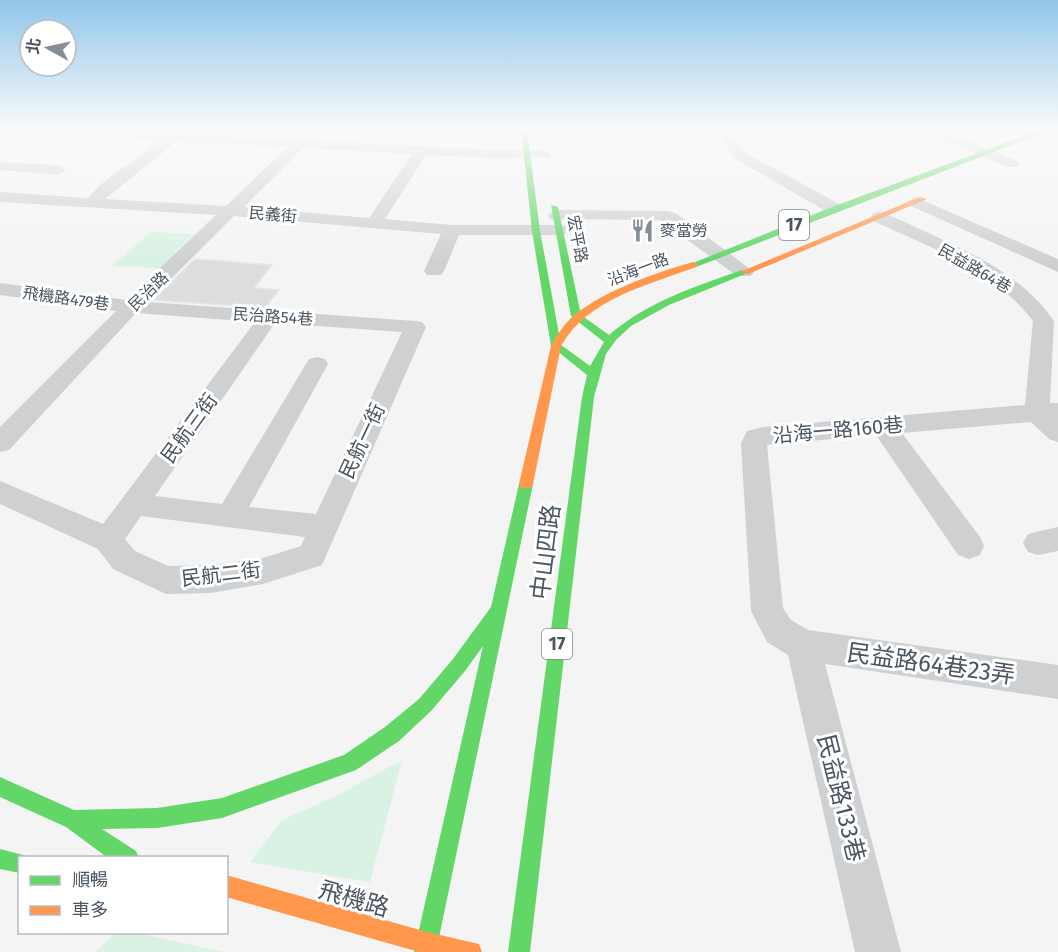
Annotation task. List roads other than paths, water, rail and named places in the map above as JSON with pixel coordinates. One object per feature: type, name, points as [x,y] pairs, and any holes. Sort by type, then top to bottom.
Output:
[{"type":"main road","points":[[529,173],[556,346],[592,373]]},
{"type":"main road","name":"沿海一路","points":[[556,346],[565,329],[576,316],[603,300],[929,173]]},
{"type":"main road","name":"17","points":[[608,340],[623,326],[655,308],[936,194]]},
{"type":"main road","name":"宏平路","points":[[552,195],[576,316]]},
{"type":"main road","points":[[576,316],[608,340]]},
{"type":"main road","name":"中山四路","points":[[519,952],[592,373],[608,340]]},
{"type":"main road","name":"中山四路","points":[[426,947],[556,346]]},
{"type":"main road","points":[[73,820],[157,818],[222,808],[349,763],[392,734],[425,705],[459,665],[500,608]]},
{"type":"main road","points":[[0,787],[73,820],[104,844],[125,856]]},
{"type":"main road","points":[[0,860],[18,863]]},
{"type":"main road","name":"飛機路","points":[[228,887],[426,947],[471,952]]},
{"type":"street","points":[[92,203],[106,188],[125,173]]},
{"type":"street","name":"民治路","points":[[0,443],[131,306],[233,211],[265,173]]},
{"type":"street","points":[[374,223],[406,173]]},
{"type":"street","points":[[772,173],[835,209]]},
{"type":"street","name":"民義街","points":[[0,197],[233,211],[452,230],[536,231],[557,222],[662,215],[671,218],[744,272]]},
{"type":"street","points":[[915,202],[1058,266]]},
{"type":"street","name":"民益路64巷","points":[[879,217],[1009,284],[1040,313],[1044,321],[1047,412]]},
{"type":"street","points":[[434,271],[452,230]]},
{"type":"street","name":"飛機路479巷","points":[[0,289],[131,306]]},
{"type":"street","points":[[0,311],[24,292]]},
{"type":"street","name":"民治路54巷","points":[[131,306],[415,327]]},
{"type":"street","name":"民航三街","points":[[108,540],[270,316]]},
{"type":"street","name":"民航一街","points":[[311,556],[322,527],[415,327]]},
{"type":"street","points":[[229,517],[317,364]]},
{"type":"street","points":[[1047,412],[1058,433]]},
{"type":"street","name":"沿海一路160巷","points":[[803,645],[778,631],[767,610],[754,443],[756,438],[1047,412]]},
{"type":"street","points":[[883,426],[969,546]]},
{"type":"street","points":[[0,492],[108,540]]},
{"type":"street","points":[[134,504],[322,527]]},
{"type":"street","name":"民航二街","points":[[108,540],[124,560],[166,580],[211,579],[263,571],[311,556]]},
{"type":"street","name":"民益路64巷23弄","points":[[803,645],[1058,682]]},
{"type":"street","name":"民益路133巷","points":[[803,645],[878,952]]},
{"type":"place","name":"麥當勞","points":[[642,230]]}]
